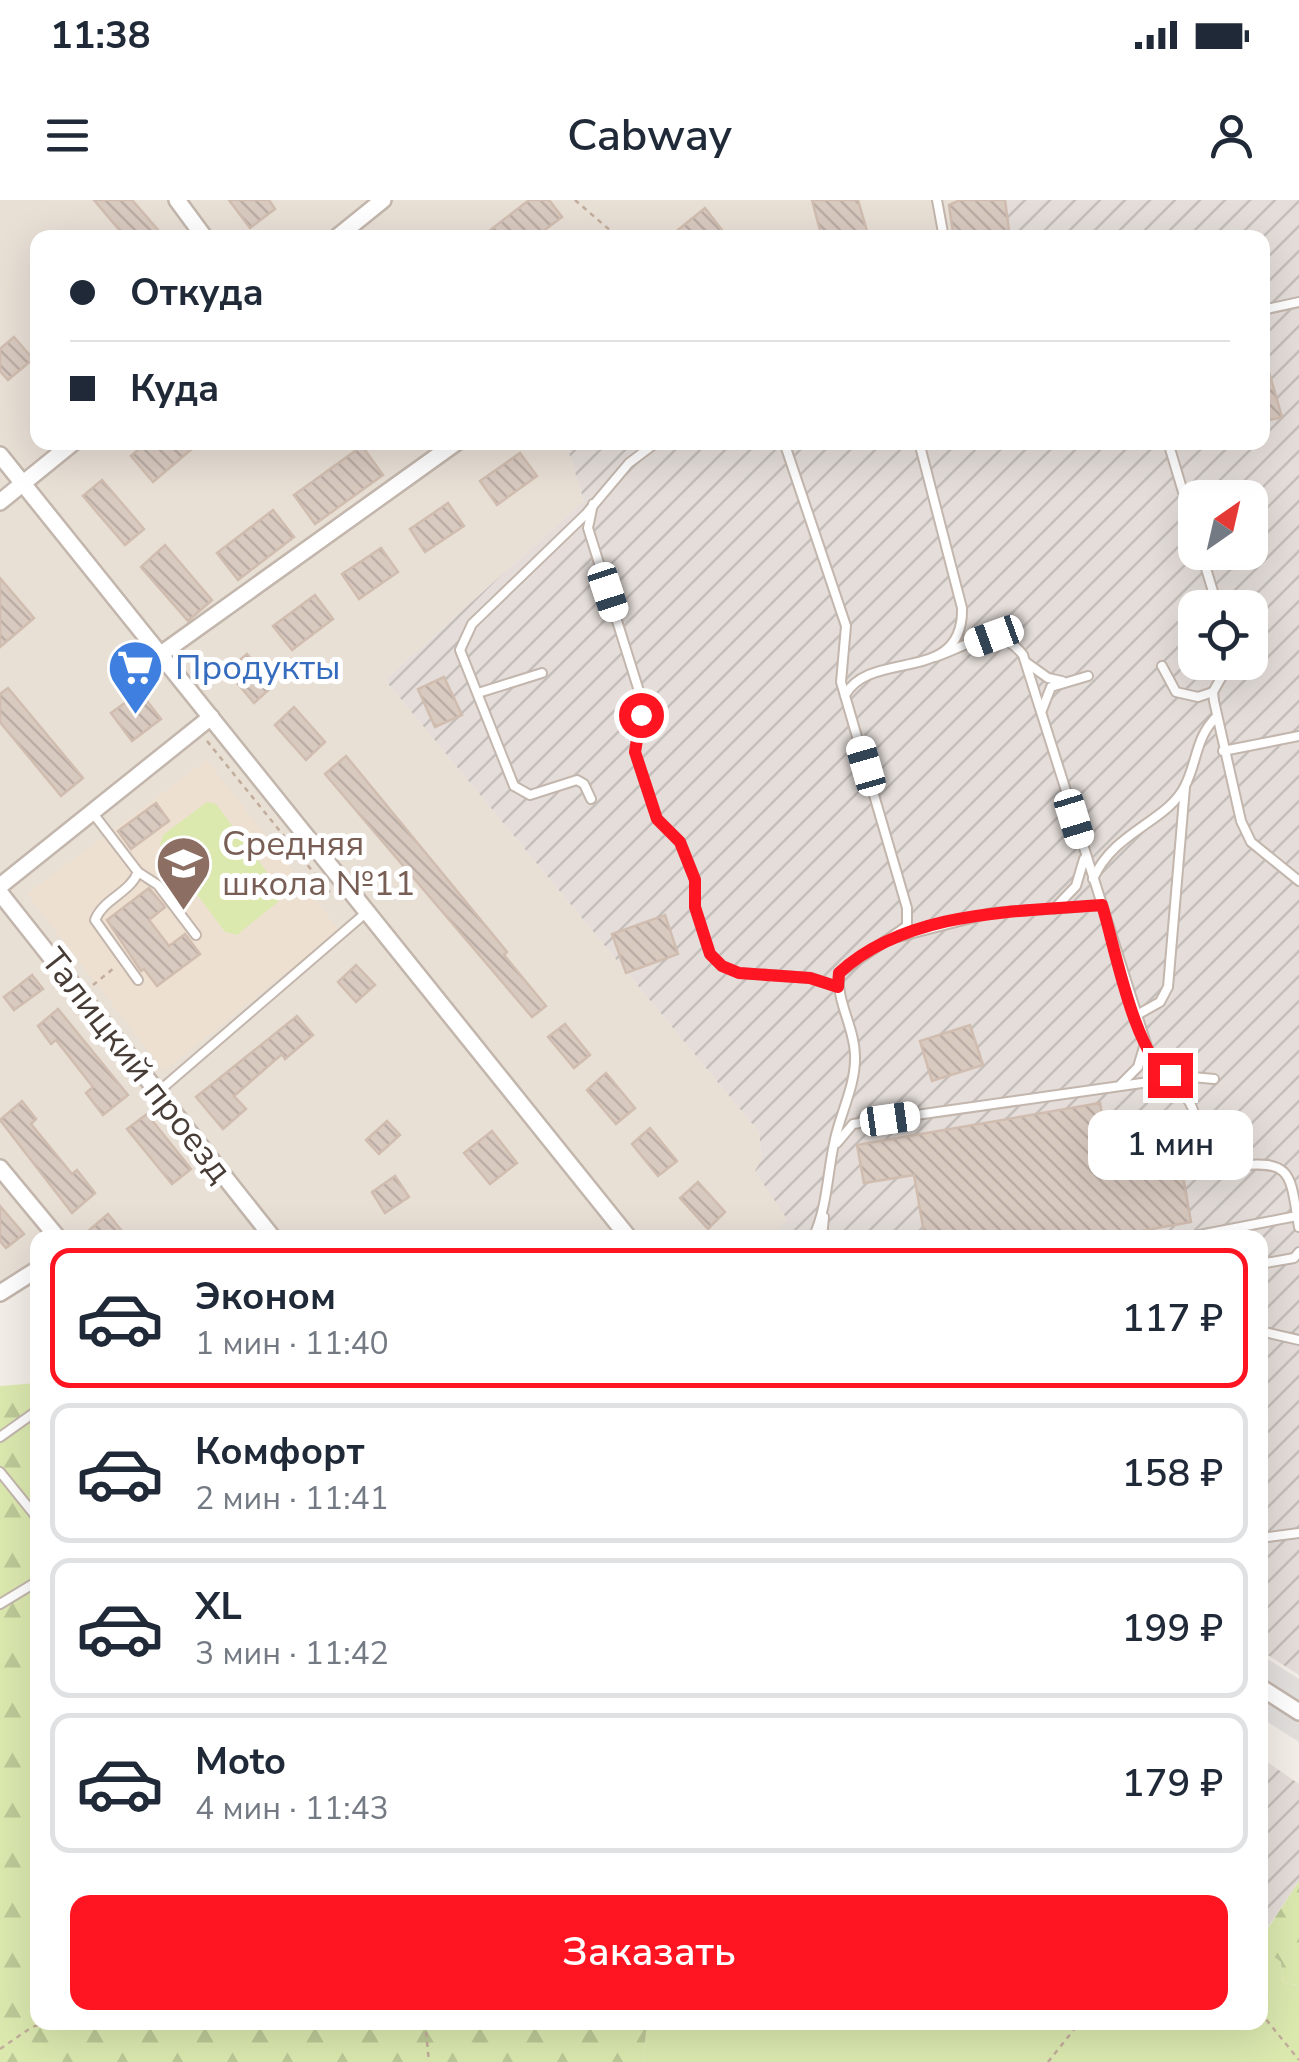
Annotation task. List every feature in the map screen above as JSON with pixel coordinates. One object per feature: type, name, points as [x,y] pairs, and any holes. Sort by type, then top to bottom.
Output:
[{"type":"street","points":[[177,200],[199,230]]},
{"type":"street","points":[[346,230],[383,200]]},
{"type":"street","points":[[0,502],[64,450]]},
{"type":"street","points":[[160,654],[446,450]]},
{"type":"street","points":[[0,455],[211,716],[361,917],[622,1230]]},
{"type":"street","points":[[0,890],[211,716]]},
{"type":"street","name":"Талицкий проезд","points":[[0,890],[159,1091],[263,1230]]},
{"type":"street","points":[[0,1168],[51,1230]]},
{"type":"street","points":[[0,1293],[30,1273]]},
{"type":"street","points":[[1268,1692],[1299,1712]]},
{"type":"lane","points":[[938,200],[943,230]]},
{"type":"lane","points":[[1270,308],[1299,302]]},
{"type":"lane","points":[[591,799],[584,784],[577,780],[530,795],[514,786],[460,650],[462,638],[647,450]]},
{"type":"lane","points":[[787,450],[846,626],[840,661],[845,694],[907,908],[908,926],[839,973],[838,987],[856,1054],[834,1148],[823,1230]]},
{"type":"lane","points":[[921,450],[962,608],[959,633],[950,648],[935,657]]},
{"type":"lane","points":[[1170,450],[1179,480]]},
{"type":"lane","points":[[594,504],[588,528],[642,704],[635,752],[657,819],[680,842],[695,880],[695,907],[710,954],[722,966],[739,973],[810,978],[838,987]]},
{"type":"lane","points":[[845,694],[857,679],[994,636],[1014,643],[1026,662],[1144,1042],[1156,1065],[1181,1078]]},
{"type":"lane","points":[[1026,662],[1048,678],[1062,681],[1088,676]]},
{"type":"lane","points":[[1162,666],[1176,692],[1198,697],[1214,692]]},
{"type":"lane","points":[[478,693],[542,674]]},
{"type":"lane","points":[[1220,680],[1214,692],[1217,716],[1241,821],[1251,842],[1299,881]]},
{"type":"lane","points":[[1042,714],[1046,694],[1062,681]]},
{"type":"lane","points":[[1136,1016],[1160,1002],[1168,987],[1185,786],[1196,742],[1217,716]]},
{"type":"lane","points":[[1223,752],[1299,736]]},
{"type":"lane","points":[[1093,879],[1115,844],[1173,801],[1185,786]]},
{"type":"lane","points":[[92,812],[138,872],[158,884],[196,936]]},
{"type":"lane","points":[[1054,909],[1076,886],[1085,854]]},
{"type":"lane","points":[[138,872],[134,882],[99,910],[95,920],[138,980]]},
{"type":"lane","points":[[894,938],[958,919],[1102,905]]},
{"type":"lane","points":[[159,1091],[361,917]]},
{"type":"lane","points":[[1116,1087],[1138,1067],[1144,1042]]},
{"type":"lane","points":[[834,1148],[853,1124],[1181,1078],[1214,1079]]},
{"type":"lane","points":[[1158,1081],[1173,1086],[1196,1108],[1205,1152],[1214,1162],[1226,1168],[1279,1165],[1288,1174],[1299,1227]]},
{"type":"lane","points":[[816,1230],[825,1208]]},
{"type":"lane","points":[[1225,1230],[1297,1216]]},
{"type":"lane","points":[[1268,1263],[1294,1258],[1299,1252]]},
{"type":"lane","points":[[1268,1333],[1299,1340]]},
{"type":"lane","points":[[0,1437],[30,1416]]},
{"type":"lane","points":[[0,1472],[30,1509]]},
{"type":"lane","points":[[1268,1537],[1299,1533]]},
{"type":"lane","points":[[0,1604],[30,1586]]},
{"type":"path","points":[[575,200],[611,230]]},
{"type":"path","points":[[196,728],[361,917]]},
{"type":"path","points":[[82,994],[123,960]]},
{"type":"path","points":[[1268,2022],[1299,2060]]},
{"type":"path","points":[[0,2049],[30,2028]]},
{"type":"path","points":[[426,2030],[429,2062]]},
{"type":"path","points":[[1048,2062],[1074,2030]]},
{"type":"shaded area","points":[[0,200],[960,200],[955,230],[30,230],[30,450],[568,450],[584,501],[385,680],[759,1132],[762,1159],[756,1171],[787,1219],[779,1230],[30,1230],[30,1274],[0,1293]]},
{"type":"shaded area","points":[[960,200],[1299,200],[1299,1675],[1268,1655],[1268,1230],[778,1230],[787,1219],[755,1171],[762,1159],[759,1132],[385,680],[584,501],[568,450],[1270,450],[1270,230],[953,230],[949,205]]},
{"type":"shaded area","name":"Средняя школа №11","points":[[207,760],[339,930],[164,1071],[27,894]]},
{"type":"shaded area","points":[[1268,1659],[1299,1679],[1299,1742],[1268,1722]]},
{"type":"shaded area","points":[[1268,1763],[1299,1784],[1299,1881],[1268,1927]]},
{"type":"green space","points":[[207,802],[216,804],[281,891],[279,901],[237,935],[225,932],[160,845],[163,835]]},
{"type":"green space","points":[[30,1384],[30,2030],[646,2030],[643,2062],[0,2062],[0,1386]]},
{"type":"green space","points":[[1299,1881],[1299,1985],[1283,1983],[1281,1962],[1268,1952],[1268,1928]]},
{"type":"green space","points":[[1268,1952],[1281,1962],[1283,1983],[1299,1985],[1299,2062],[643,2062],[646,2030],[1268,2030]]},
{"type":"building","points":[[94,200],[132,200],[158,230],[119,230]]},
{"type":"building","points":[[229,200],[269,200],[275,209],[250,228]]},
{"type":"building","points":[[529,200],[549,200],[562,217],[545,230],[490,230]]},
{"type":"building","points":[[812,200],[858,200],[867,230],[820,230]]},
{"type":"building","points":[[960,200],[1005,200],[1009,230],[953,230],[949,205]]},
{"type":"building","points":[[705,208],[722,230],[678,230]]},
{"type":"building","points":[[14,337],[30,356],[30,362],[8,380],[0,371],[0,349]]},
{"type":"building","points":[[1270,376],[1282,417],[1270,420]]},
{"type":"building","points":[[138,450],[191,450],[153,482],[131,456]]},
{"type":"building","points":[[356,450],[365,450],[383,475],[315,524],[294,495]]},
{"type":"building","points":[[520,453],[537,476],[497,505],[480,481]]},
{"type":"building","points":[[102,480],[144,529],[125,545],[83,496]]},
{"type":"building","points":[[448,503],[464,526],[425,552],[410,529]]},
{"type":"building","points":[[273,510],[294,537],[238,580],[217,553]]},
{"type":"building","points":[[165,545],[212,600],[188,621],[141,567]]},
{"type":"building","points":[[381,548],[398,572],[359,599],[342,574]]},
{"type":"building","points":[[0,578],[34,618],[0,647]]},
{"type":"building","points":[[315,595],[333,619],[292,650],[273,626]]},
{"type":"building","points":[[247,654],[274,685],[254,703],[227,671]]},
{"type":"building","points":[[444,677],[462,715],[435,727],[418,689]]},
{"type":"building","points":[[8,688],[83,778],[61,796],[0,722],[0,694]]},
{"type":"building","name":"Продукты","points":[[140,692],[161,719],[132,741],[111,713]]},
{"type":"building","points":[[294,707],[325,742],[306,760],[275,725]]},
{"type":"building","points":[[346,756],[507,952],[504,955],[546,1006],[532,1017],[325,774]]},
{"type":"building","points":[[156,803],[169,821],[131,849],[118,831]]},
{"type":"building","points":[[149,888],[165,907],[149,920],[169,946],[185,934],[200,954],[157,986],[144,969],[141,971],[107,920]]},
{"type":"building","points":[[665,915],[678,954],[626,973],[612,934]]},
{"type":"building","points":[[356,965],[375,985],[356,1002],[338,982]]},
{"type":"building","points":[[32,975],[43,989],[14,1010],[4,997]]},
{"type":"building","points":[[58,1009],[128,1095],[103,1115],[86,1093],[93,1087],[56,1040],[51,1044],[38,1026]]},
{"type":"building","points":[[297,1016],[313,1035],[285,1059],[282,1054],[234,1096],[246,1109],[223,1129],[196,1097]]},
{"type":"building","points":[[565,1024],[590,1055],[574,1068],[548,1037]]},
{"type":"building","points":[[970,1025],[983,1065],[932,1081],[920,1041]]},
{"type":"building","points":[[606,1073],[635,1108],[616,1124],[587,1090]]},
{"type":"building","points":[[22,1101],[36,1119],[31,1124],[72,1174],[77,1170],[95,1193],[72,1213],[0,1120]]},
{"type":"building","points":[[1100,1103],[1109,1153],[1177,1141],[1191,1222],[1146,1230],[924,1230],[914,1175],[864,1183],[857,1145]]},
{"type":"building","points":[[147,1114],[191,1169],[172,1184],[127,1129]]},
{"type":"building","points":[[387,1121],[400,1135],[379,1154],[366,1140]]},
{"type":"building","points":[[650,1128],[677,1161],[658,1176],[632,1144]]},
{"type":"building","points":[[492,1131],[517,1163],[490,1184],[464,1153]]},
{"type":"building","points":[[395,1176],[409,1197],[385,1213],[372,1192]]},
{"type":"building","points":[[698,1182],[725,1212],[708,1229],[680,1198]]},
{"type":"building","points":[[0,1206],[24,1234],[6,1248],[0,1241]]},
{"type":"building","points":[[108,1214],[121,1230],[89,1230]]},
{"type":"place","name":"Продукты","points":[[136,716]]},
{"type":"place","name":"Средняя школа №11","points":[[183,912]]},
{"type":"route","points":[[641,715],[635,752],[657,819],[680,842],[695,880],[695,907],[710,954],[722,966],[766,978],[810,978],[838,987],[839,973],[851,962],[894,938],[958,919],[1102,905],[1144,1042],[1156,1065],[1170,1075]]}]
